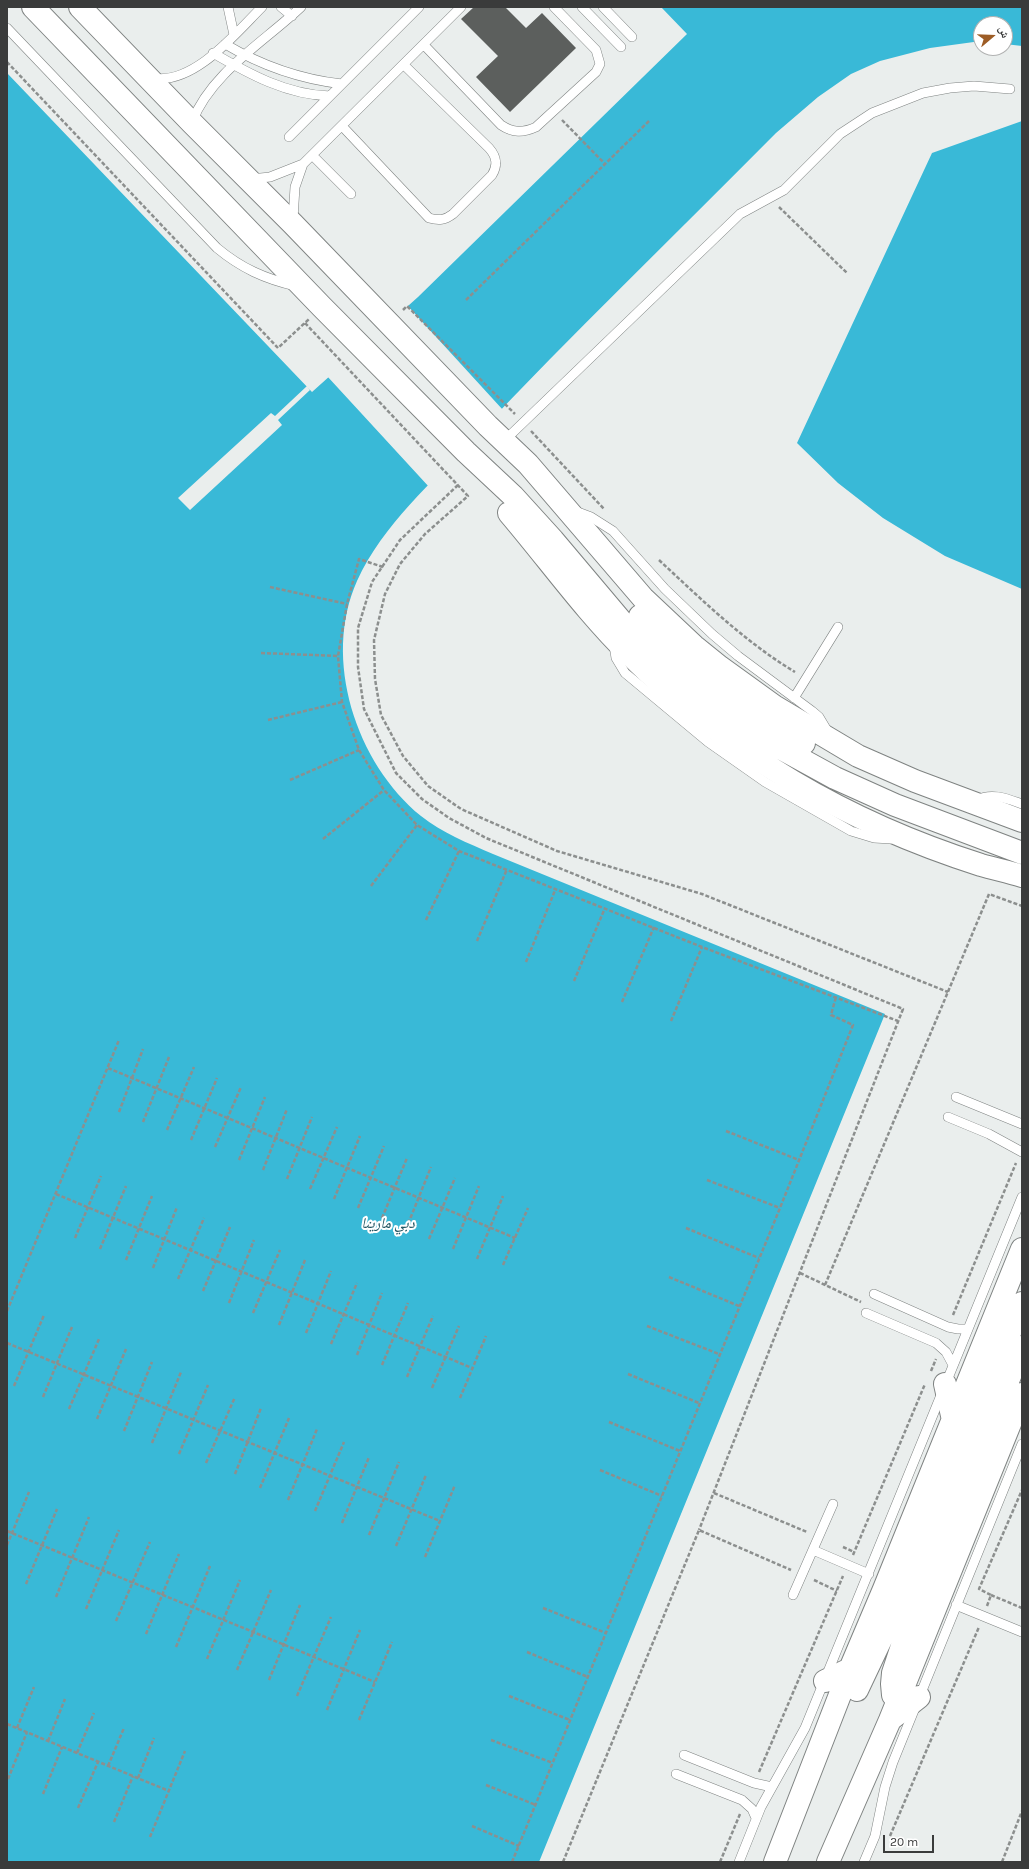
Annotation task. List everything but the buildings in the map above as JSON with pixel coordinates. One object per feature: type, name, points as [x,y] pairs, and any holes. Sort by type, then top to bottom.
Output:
[{"type":"street","points":[[33,7],[322,307],[466,452],[489,472],[522,506],[623,623],[690,685],[762,738],[801,761],[867,794],[1022,834]]},
{"type":"street","points":[[80,7],[192,123],[293,224],[488,426],[528,464],[643,598],[694,646],[752,691],[831,740],[886,769],[1022,821]]},
{"type":"street","points":[[488,426],[495,445],[502,456],[610,584],[663,639],[731,696],[808,745],[926,808],[1022,853]]},
{"type":"street","points":[[466,452],[478,476],[614,637],[662,686],[700,719],[757,760],[784,777],[837,806],[908,838],[983,866],[1019,877]]},
{"type":"street","points":[[775,1862],[850,1669],[1022,1249]]},
{"type":"street","points":[[831,1720],[843,1713],[848,1707],[892,1618],[1022,1304]]},
{"type":"street","points":[[893,1712],[893,1673],[908,1626],[918,1598],[1022,1347]]},
{"type":"street","points":[[949,1374],[953,1420]]},
{"type":"street","points":[[828,1862],[893,1712],[1022,1394]]},
{"type":"street","points":[[825,1681],[850,1669]]},
{"type":"street","points":[[893,1712],[919,1697]]},
{"type":"lane","points":[[228,7],[234,35]]},
{"type":"lane","points":[[147,77],[159,79],[171,78],[194,69],[234,35],[262,7]]},
{"type":"lane","points":[[281,7],[292,16]]},
{"type":"lane","points":[[192,123],[208,92],[215,83],[302,7]]},
{"type":"lane","points":[[289,137],[419,7]]},
{"type":"lane","points":[[247,179],[270,177],[303,164],[461,7]]},
{"type":"lane","points":[[424,45],[501,125],[507,129],[522,132],[529,130],[536,127],[596,72],[600,64],[596,50],[554,7]]},
{"type":"lane","points":[[582,7],[621,47]]},
{"type":"lane","points":[[603,7],[632,37]]},
{"type":"lane","points":[[7,28],[217,248],[232,260],[262,277],[304,288]]},
{"type":"lane","points":[[224,44],[245,56],[284,72],[304,78],[342,84]]},
{"type":"lane","points":[[213,53],[235,66],[278,86],[314,96],[330,96]]},
{"type":"lane","points":[[342,126],[429,218],[438,220],[446,219],[464,203],[492,175],[496,168],[494,154],[404,65]]},
{"type":"lane","points":[[504,441],[740,214],[755,204],[784,190],[840,134],[872,113],[923,93],[950,88],[974,86],[1010,89]]},
{"type":"lane","points":[[312,155],[351,194]]},
{"type":"lane","points":[[293,224],[293,200],[295,187],[303,164]]},
{"type":"lane","points":[[567,508],[591,517],[612,531],[688,612],[738,656],[819,717],[831,740]]},
{"type":"lane","points":[[794,698],[838,627]]},
{"type":"lane","points":[[973,803],[980,799],[994,796],[1022,804]]},
{"type":"lane","points":[[956,1097],[1022,1124]]},
{"type":"lane","points":[[948,1117],[989,1134],[1022,1152]]},
{"type":"lane","points":[[739,1862],[756,1818],[798,1743],[825,1681],[1022,1198]]},
{"type":"lane","points":[[874,1294],[948,1327],[968,1329]]},
{"type":"lane","points":[[866,1313],[936,1343],[946,1352],[949,1374]]},
{"type":"lane","points":[[864,1862],[875,1836],[888,1776],[1022,1444]]},
{"type":"lane","points":[[793,1595],[833,1504]]},
{"type":"lane","points":[[813,1550],[869,1574]]},
{"type":"lane","points":[[956,1605],[1022,1632]]},
{"type":"lane","points":[[684,1756],[754,1783],[772,1787]]},
{"type":"lane","points":[[676,1774],[746,1802],[752,1809],[756,1818]]},
{"type":"path","points":[[7,62],[278,348],[322,307]]},
{"type":"path","points":[[554,110],[605,164]]},
{"type":"path","points":[[466,300],[649,121]]},
{"type":"path","points":[[770,198],[847,272]]},
{"type":"path","points":[[390,325],[407,306],[523,422],[607,511]]},
{"type":"path","points":[[305,323],[468,496],[425,534],[400,564],[385,594],[374,640],[375,679],[381,715],[402,756],[428,786],[461,809],[557,851],[702,894],[948,992]]},
{"type":"path","points":[[458,485],[400,540],[372,582],[358,628],[358,667],[364,709],[396,773],[422,799],[449,818],[486,838],[903,1009],[714,1493],[563,1862]]},
{"type":"path","points":[[382,567],[359,559],[347,604],[338,656],[342,702],[359,750],[384,790],[417,825],[459,851],[556,888],[702,947],[898,1021]]},
{"type":"path","points":[[657,559],[696,595],[769,655],[806,678]]},
{"type":"path","points":[[270,587],[347,604]]},
{"type":"path","points":[[261,653],[338,656]]},
{"type":"path","points":[[268,720],[342,702]]},
{"type":"path","points":[[290,780],[359,750]]},
{"type":"path","points":[[323,839],[384,790]]},
{"type":"path","points":[[371,886],[417,825]]},
{"type":"path","points":[[426,920],[459,851]]},
{"type":"path","points":[[477,941],[507,869]]},
{"type":"path","points":[[526,962],[556,888]]},
{"type":"path","points":[[826,1286],[989,894],[1022,906]]},
{"type":"path","points":[[574,981],[605,908]]},
{"type":"path","points":[[622,1002],[654,928]]},
{"type":"path","points":[[671,1021],[702,947]]},
{"type":"path","points":[[512,1862],[780,1208],[853,1025],[831,1015],[836,997]]},
{"type":"path","points":[[7,1311],[119,1040]]},
{"type":"path","points":[[119,1112],[143,1049]]},
{"type":"path","points":[[143,1122],[169,1057]]},
{"type":"path","points":[[167,1130],[194,1067]]},
{"type":"path","points":[[108,1068],[515,1238]]},
{"type":"path","points":[[191,1140],[217,1078]]},
{"type":"path","points":[[216,1147],[241,1087]]},
{"type":"path","points":[[239,1160],[265,1097]]},
{"type":"path","points":[[263,1170],[288,1109]]},
{"type":"path","points":[[287,1179],[312,1117]]},
{"type":"path","points":[[310,1189],[337,1127]]},
{"type":"path","points":[[726,1131],[799,1160]]},
{"type":"path","points":[[334,1199],[360,1136]]},
{"type":"path","points":[[358,1208],[384,1146]]},
{"type":"path","points":[[382,1218],[407,1158]]},
{"type":"path","points":[[406,1229],[431,1167]]},
{"type":"path","points":[[75,1238],[101,1176]]},
{"type":"path","points":[[429,1239],[455,1178]]},
{"type":"path","points":[[707,1180],[780,1208]]},
{"type":"path","points":[[100,1249],[126,1186]]},
{"type":"path","points":[[453,1250],[479,1186]]},
{"type":"path","points":[[56,1194],[472,1368]]},
{"type":"path","points":[[126,1260],[152,1196]]},
{"type":"path","points":[[477,1259],[503,1196]]},
{"type":"path","points":[[153,1268],[177,1207]]},
{"type":"path","points":[[503,1266],[528,1208]]},
{"type":"path","points":[[178,1279],[204,1218]]},
{"type":"path","points":[[203,1291],[230,1227]]},
{"type":"path","points":[[686,1228],[759,1258]]},
{"type":"path","points":[[229,1303],[254,1240]]},
{"type":"path","points":[[253,1313],[280,1250]]},
{"type":"path","points":[[279,1325],[305,1260]]},
{"type":"path","points":[[306,1333],[331,1271]]},
{"type":"path","points":[[800,1274],[863,1303]]},
{"type":"path","points":[[668,1277],[739,1306]]},
{"type":"path","points":[[331,1344],[357,1283]]},
{"type":"path","points":[[356,1355],[382,1294]]},
{"type":"path","points":[[382,1365],[408,1303]]},
{"type":"path","points":[[14,1386],[44,1315]]},
{"type":"path","points":[[407,1377],[433,1316]]},
{"type":"path","points":[[432,1388],[458,1326]]},
{"type":"path","points":[[647,1326],[719,1354]]},
{"type":"path","points":[[43,1397],[72,1327]]},
{"type":"path","points":[[460,1398],[486,1336]]},
{"type":"path","points":[[69,1408],[99,1339]]},
{"type":"path","points":[[7,1343],[440,1521]]},
{"type":"path","points":[[97,1419],[126,1349]]},
{"type":"path","points":[[124,1431],[152,1362]]},
{"type":"path","points":[[152,1443],[181,1372]]},
{"type":"path","points":[[628,1374],[699,1403]]},
{"type":"path","points":[[180,1454],[208,1385]]},
{"type":"path","points":[[206,1463],[235,1397]]},
{"type":"path","points":[[235,1474],[261,1408]]},
{"type":"path","points":[[260,1488],[289,1418]]},
{"type":"path","points":[[609,1422],[680,1451]]},
{"type":"path","points":[[288,1500],[317,1429]]},
{"type":"path","points":[[315,1511],[344,1442]]},
{"type":"path","points":[[342,1523],[369,1457]]},
{"type":"path","points":[[369,1535],[399,1462]]},
{"type":"path","points":[[600,1470],[662,1496]]},
{"type":"path","points":[[396,1546],[426,1475]]},
{"type":"path","points":[[425,1557],[455,1485]]},
{"type":"path","points":[[1022,1490],[979,1589],[1022,1608]]},
{"type":"path","points":[[7,1545],[29,1492]]},
{"type":"path","points":[[714,1493],[854,1552]]},
{"type":"path","points":[[26,1584],[57,1509]]},
{"type":"path","points":[[56,1597],[89,1517]]},
{"type":"path","points":[[86,1609],[119,1530]]},
{"type":"path","points":[[699,1530],[837,1592],[754,1783]]},
{"type":"path","points":[[7,1531],[375,1682]]},
{"type":"path","points":[[116,1621],[150,1542]]},
{"type":"path","points":[[146,1634],[179,1554]]},
{"type":"path","points":[[176,1647],[210,1566]]},
{"type":"path","points":[[207,1659],[240,1580]]},
{"type":"path","points":[[237,1670],[271,1590]]},
{"type":"path","points":[[888,1840],[991,1595]]},
{"type":"path","points":[[269,1680],[300,1605]]},
{"type":"path","points":[[544,1608],[606,1633]]},
{"type":"path","points":[[297,1696],[331,1617]]},
{"type":"path","points":[[327,1710],[360,1630]]},
{"type":"path","points":[[359,1720],[392,1642]]},
{"type":"path","points":[[527,1652],[588,1678]]},
{"type":"path","points":[[17,1728],[34,1687]]},
{"type":"path","points":[[509,1696],[570,1720]]},
{"type":"path","points":[[48,1741],[65,1699]]},
{"type":"path","points":[[77,1753],[94,1713]]},
{"type":"path","points":[[7,1724],[169,1791]]},
{"type":"path","points":[[108,1766],[124,1728]]},
{"type":"path","points":[[8,1779],[27,1732]]},
{"type":"path","points":[[138,1778],[154,1738]]},
{"type":"path","points":[[491,1740],[553,1763]]},
{"type":"path","points":[[43,1794],[62,1747]]},
{"type":"path","points":[[150,1837],[185,1751]]},
{"type":"path","points":[[78,1808],[98,1762]]},
{"type":"path","points":[[114,1822],[133,1776]]},
{"type":"path","points":[[486,1785],[536,1805]]},
{"type":"path","points":[[720,1862],[746,1802]]},
{"type":"path","points":[[1002,1862],[1022,1811]]},
{"type":"path","points":[[472,1826],[519,1846]]},
{"type":"water","name":"دبي مارينا","points":[[661,7],[1022,7],[1022,46],[1013,45],[1013,16],[973,16],[973,42],[930,48],[880,61],[851,74],[818,97],[776,133],[512,398],[426,487],[395,522],[380,541],[368,560],[357,581],[347,611],[343,643],[345,676],[352,708],[363,739],[379,768],[398,794],[421,816],[438,828],[493,854],[885,1014],[539,1862],[7,1862],[7,73],[312,392],[418,297],[687,34]]},
{"type":"water","points":[[1022,121],[1022,589],[945,556],[883,518],[838,483],[797,443],[932,153]]},
{"type":"pier","points":[[406,304],[503,410],[430,488],[327,376]]},
{"type":"pier","points":[[307,386],[310,390],[278,420],[282,425],[190,510],[178,498],[271,413],[275,416]]}]
